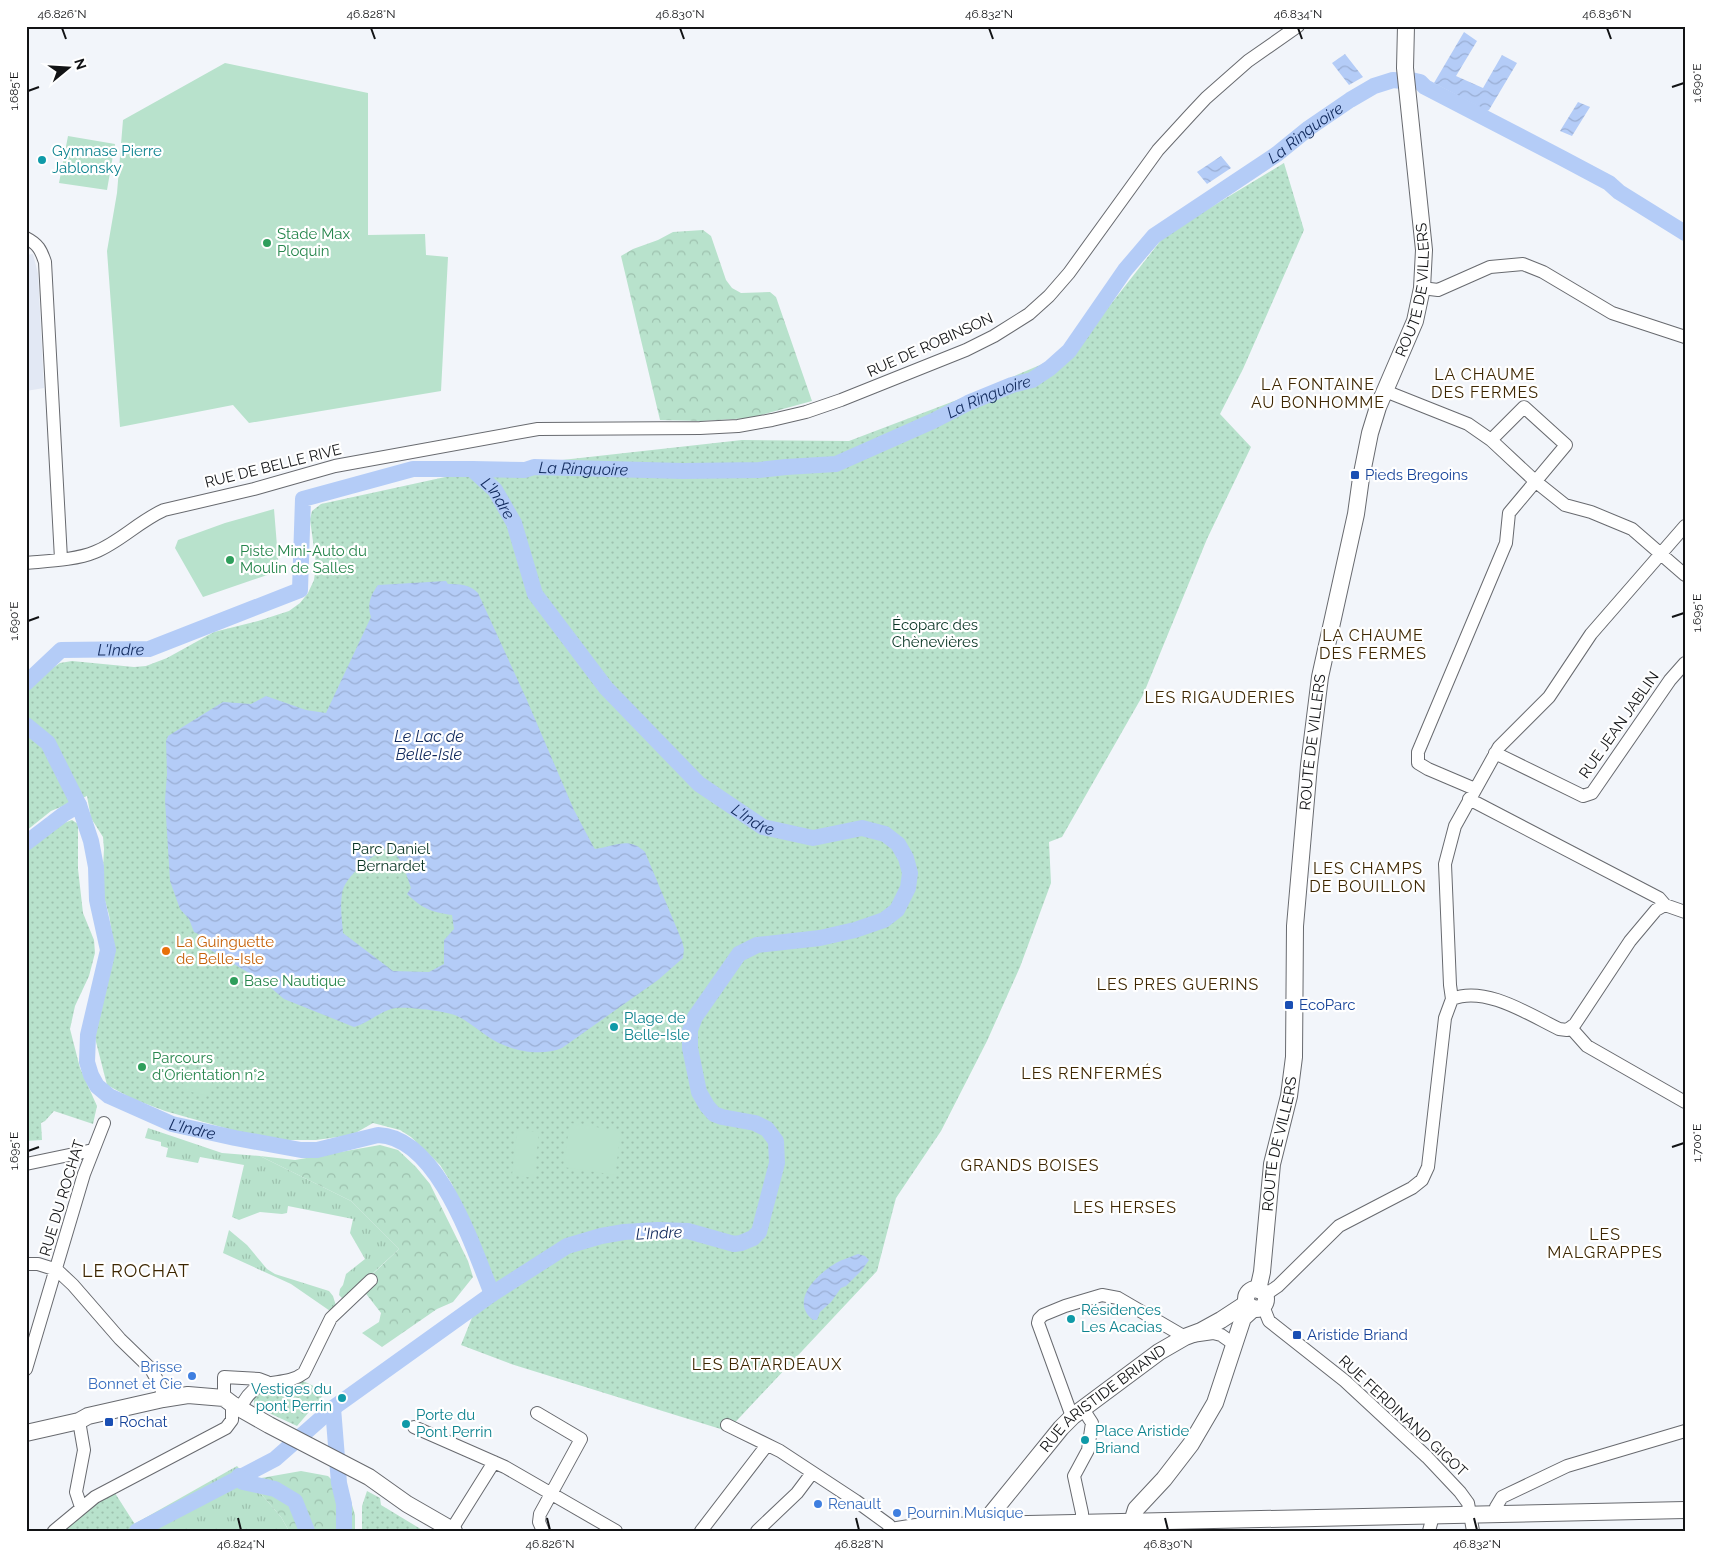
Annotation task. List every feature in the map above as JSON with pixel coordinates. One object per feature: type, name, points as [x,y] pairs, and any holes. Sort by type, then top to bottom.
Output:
[{"type":"main road","name":"ROUTE DE VILLERS","points":[[1257,1300],[1262,1272],[1272,1164],[1289,1096],[1294,1057],[1296,926],[1309,765],[1320,677],[1356,514],[1365,455],[1385,391],[1415,321],[1422,288],[1424,250],[1405,68],[1406,26]]},
{"type":"main road","name":"RUE ARISTIDE BRIAND","points":[[981,1528],[1061,1428],[1078,1412],[1160,1352],[1257,1300]]},
{"type":"main road","points":[[1132,1522],[1136,1509],[1164,1479],[1191,1444],[1215,1403],[1243,1318],[1257,1300]]},
{"type":"main road","points":[[27,1429],[79,1420],[88,1416],[162,1399],[188,1395],[232,1404],[368,1478],[406,1504],[453,1530]]},
{"type":"main road","points":[[79,1420],[89,1423],[166,1405],[190,1403],[232,1404]]},
{"type":"main road","points":[[898,1530],[1092,1526],[1132,1522],[1472,1523],[1495,1514],[1685,1510]]},
{"type":"street","name":"RUE DE ROBINSON","points":[[538,429],[700,428],[738,426],[772,420],[806,412],[871,389],[966,350],[994,336],[1029,314],[1049,296],[1069,273],[1158,150],[1206,98],[1248,61],[1298,26]]},
{"type":"street","points":[[26,238],[33,241],[41,249],[45,262],[61,559]]},
{"type":"street","points":[[1422,288],[1438,290],[1490,267],[1523,264],[1544,272],[1612,313],[1685,337]]},
{"type":"street","points":[[1385,391],[1468,424],[1491,440],[1535,482],[1565,505],[1591,512],[1632,529],[1685,575]]},
{"type":"street","points":[[1491,440],[1524,407],[1566,445],[1509,513],[1506,543],[1418,752],[1418,763],[1659,898],[1665,905],[1685,912]]},
{"type":"street","name":"RUE DE BELLE RIVE","points":[[26,563],[94,553],[151,516],[164,510],[254,489],[335,466],[538,429]]},
{"type":"street","points":[[1257,1300],[1278,1286],[1339,1226],[1422,1180],[1428,1167],[1445,1018],[1452,999],[1449,975],[1444,864],[1455,826],[1499,747],[1549,697],[1591,634],[1685,526]]},
{"type":"street","name":"RUE JEAN JABLIN","points":[[1495,753],[1583,796],[1592,793],[1670,680],[1685,663]]},
{"type":"street","points":[[1452,999],[1467,995],[1479,995],[1500,1001],[1560,1030],[1567,1030],[1575,1024],[1635,935],[1656,910],[1665,905]]},
{"type":"street","points":[[1571,1028],[1587,1046],[1685,1102]]},
{"type":"street","name":"RUE DU ROCHAT","points":[[26,1369],[84,1174],[104,1122]]},
{"type":"street","points":[[26,1164],[93,1150]]},
{"type":"street","points":[[26,1264],[38,1264],[57,1270],[73,1285],[120,1339],[151,1369],[161,1388],[162,1399]]},
{"type":"street","points":[[232,1404],[243,1402],[254,1389],[267,1382],[286,1380],[304,1373],[331,1318],[371,1280]]},
{"type":"street","points":[[1092,1526],[1082,1513],[1074,1476],[1088,1450],[1092,1423],[1078,1412],[1070,1411],[1038,1324],[1039,1319],[1043,1315],[1065,1306],[1102,1295],[1118,1298],[1185,1337],[1213,1333],[1221,1335],[1234,1344]]},
{"type":"street","name":"RUE FERDINAND GIGOT","points":[[1257,1300],[1269,1321],[1345,1381],[1427,1456],[1468,1503],[1472,1523]]},
{"type":"street","points":[[54,1531],[81,1507],[125,1480],[226,1428],[232,1420],[232,1404],[224,1377],[259,1378],[267,1382]]},
{"type":"street","points":[[537,1413],[581,1438],[540,1514],[539,1522],[543,1531]]},
{"type":"street","points":[[79,1420],[84,1450],[76,1492],[81,1507]]},
{"type":"street","points":[[727,1425],[780,1451],[898,1530]]},
{"type":"street","points":[[414,1427],[494,1462],[552,1493],[616,1531]]},
{"type":"street","points":[[1495,1514],[1496,1507],[1502,1497],[1567,1466],[1685,1431]]},
{"type":"street","points":[[701,1531],[767,1444]]},
{"type":"street","points":[[453,1530],[494,1462]]},
{"type":"street","points":[[757,1531],[797,1493],[812,1473]]},
{"type":"street","points":[[588,1531],[596,1519]]},
{"type":"shaded area","points":[[33,254],[38,274],[44,388],[26,391],[26,255]]},
{"type":"green space","name":"Stade Max Ploquin","points":[[225,63],[368,93],[368,235],[425,234],[426,255],[448,257],[441,391],[249,423],[233,405],[120,427],[107,251],[117,193],[123,120]]},
{"type":"green space","points":[[68,136],[115,144],[107,190],[59,183]]},
{"type":"green space","points":[[1284,163],[1304,230],[1243,369],[1220,414],[1251,447],[1207,539],[1143,695],[1062,837],[1049,842],[1051,883],[1020,967],[987,1041],[941,1131],[896,1198],[877,1271],[727,1431],[511,1364],[461,1345],[490,1273],[485,1269],[474,1248],[452,1184],[440,1165],[411,1137],[400,1130],[373,1123],[352,1135],[316,1140],[283,1140],[246,1134],[165,1111],[133,1099],[107,1085],[95,1038],[115,952],[109,915],[102,890],[103,837],[91,818],[87,796],[51,811],[26,831],[26,686],[60,663],[72,661],[134,667],[146,666],[167,658],[214,632],[289,611],[300,603],[308,593],[314,580],[316,564],[310,519],[312,511],[321,504],[459,474],[470,476],[481,469],[742,440],[849,441],[970,395],[1075,350],[1165,235]]},
{"type":"green space","points":[[703,230],[711,236],[726,280],[732,288],[741,293],[770,292],[776,297],[812,401],[750,418],[700,421],[660,420],[621,256],[673,232]]},
{"type":"green space","name":"Piste Mini-Auto du Moulin de Salles","points":[[274,509],[279,571],[203,597],[175,548],[178,540],[225,523]]},
{"type":"green space","points":[[72,820],[78,824],[78,869],[83,913],[94,940],[95,953],[89,976],[75,1006],[70,1029],[80,1068],[97,1106],[93,1124],[54,1111],[41,1123],[42,1140],[26,1141],[26,852],[53,830]]},
{"type":"green space","points":[[185,1075],[212,1081],[209,1096],[182,1090]]},
{"type":"green space","points":[[570,1123],[621,1131],[615,1175],[563,1167]]},
{"type":"green space","points":[[148,1128],[222,1153],[260,1156],[351,1201],[399,1249],[344,1300],[339,1295],[346,1274],[365,1259],[350,1233],[353,1219],[288,1206],[287,1213],[282,1214],[260,1212],[239,1220],[232,1217],[244,1165],[200,1157],[198,1163],[166,1157],[168,1148],[161,1146],[161,1142],[145,1138]]},
{"type":"green space","points":[[517,1130],[539,1132],[534,1178],[512,1175]]},
{"type":"green space","points":[[380,1145],[398,1150],[430,1184],[468,1261],[473,1277],[453,1302],[437,1309],[382,1347],[362,1333],[379,1322],[381,1313],[360,1286],[399,1249],[351,1201],[260,1156],[295,1160]]},
{"type":"green space","points":[[229,1230],[247,1245],[267,1269],[275,1274],[329,1291],[333,1296],[337,1309],[333,1313],[291,1284],[223,1253]]},
{"type":"green space","points":[[299,1379],[326,1392],[297,1426],[254,1406],[254,1397],[267,1387]]},
{"type":"green space","points":[[237,1466],[281,1517],[289,1531],[122,1531]]},
{"type":"green space","points":[[301,1471],[328,1476],[350,1498],[355,1515],[355,1531],[289,1531],[281,1517],[249,1480]]},
{"type":"green space","points":[[113,1490],[136,1526],[130,1531],[61,1531]]},
{"type":"green space","points":[[367,1491],[380,1498],[381,1505],[424,1531],[362,1531],[362,1506]]},
{"type":"water","points":[[1464,32],[1477,41],[1456,76],[1483,88],[1502,55],[1517,63],[1487,111],[1434,83]]},
{"type":"water","points":[[1345,54],[1363,77],[1349,85],[1332,63]]},
{"type":"water","points":[[1578,102],[1590,107],[1572,136],[1560,131]]},
{"type":"water","points":[[1221,156],[1231,168],[1207,184],[1197,172]]},
{"type":"water","name":"Le Lac de Belle-Isle","points":[[446,581],[448,584],[468,586],[478,593],[574,810],[593,846],[595,849],[627,843],[639,847],[645,852],[682,941],[684,949],[683,958],[658,980],[562,1048],[549,1052],[527,1052],[512,1048],[493,1040],[457,1016],[444,1012],[418,1009],[391,1009],[354,1027],[284,999],[264,982],[209,949],[200,935],[194,932],[189,919],[180,909],[170,881],[165,800],[167,774],[166,741],[168,736],[223,702],[251,704],[266,696],[306,710],[326,713],[371,617],[370,601],[378,585]],"holes":[[[390,846],[403,865],[411,888],[407,894],[428,909],[452,915],[454,929],[444,940],[444,964],[429,972],[393,971],[343,933],[342,894],[344,887],[354,873],[368,860]]]},
{"type":"water","points":[[858,1254],[865,1256],[869,1260],[862,1270],[846,1286],[841,1288],[831,1302],[820,1312],[817,1320],[813,1320],[806,1313],[804,1305],[808,1288],[829,1268]]},
{"type":"waterway","name":"La Ringuoire","points":[[472,469],[525,470],[534,467],[683,471],[759,470],[836,464],[933,421],[968,403],[1012,385],[1032,380],[1050,368],[1069,351],[1125,270],[1154,236],[1277,154],[1309,128],[1350,100],[1374,86],[1393,80],[1402,81]]},
{"type":"waterway","name":"La Ringuoire","points":[[1411,80],[1420,82],[1425,87],[1609,183],[1619,192],[1685,233]]},
{"type":"waterway","name":"L'Indre","points":[[26,683],[61,650],[149,649],[300,590],[303,499],[413,469],[472,469],[495,490],[514,523],[535,594],[606,688],[699,784],[763,827],[813,838],[862,828],[885,834],[898,844],[906,858],[910,873],[908,888],[897,910],[884,920],[855,930],[820,938],[757,945],[739,954],[695,1017],[690,1030],[690,1048],[699,1092],[707,1106],[714,1114],[755,1123],[767,1129],[776,1141],[777,1163],[759,1232],[753,1238],[734,1244],[688,1231],[657,1230],[624,1232],[601,1236],[567,1246],[492,1294],[333,1408],[275,1459],[137,1531]]},
{"type":"waterway","name":"L'Indre","points":[[26,725],[48,743],[79,805]]},
{"type":"waterway","name":"L'Indre","points":[[26,843],[79,805],[91,841],[96,867],[97,900],[108,950],[88,1035],[87,1062],[97,1086],[109,1096],[172,1124],[301,1150],[317,1150],[378,1135],[399,1140],[418,1154],[435,1174],[450,1198],[475,1250],[492,1294]]},
{"type":"waterway","points":[[333,1408],[339,1483],[344,1504],[344,1531]]},
{"type":"waterway","points":[[239,1476],[243,1482],[275,1489],[295,1501],[307,1531]]},
{"type":"place","name":"Gymnase Pierre Jablonsky","points":[[42,160]]},
{"type":"place","name":"Stade Max Ploquin","points":[[267,243]]},
{"type":"place","name":"Pieds Bregoins","points":[[1355,475]]},
{"type":"place","name":"Piste Mini-Auto du Moulin de Salles","points":[[230,560]]},
{"type":"place","name":"La Guinguette de Belle-Isle","points":[[166,951]]},
{"type":"place","name":"Base Nautique","points":[[234,981]]},
{"type":"place","name":"EcoParc","points":[[1289,1005]]},
{"type":"place","name":"Plage de Belle-Isle","points":[[614,1027]]},
{"type":"place","name":"Parcours d'Orientation n°2","points":[[142,1067]]},
{"type":"place","name":"Résidences Les Acacias","points":[[1071,1319]]},
{"type":"place","name":"Aristide Briand","points":[[1297,1335]]},
{"type":"place","name":"Brisse Bonnet et Cie","points":[[192,1376]]},
{"type":"place","name":"Vestiges du pont Perrin","points":[[342,1398]]},
{"type":"place","name":"Rochat","points":[[109,1422]]},
{"type":"place","name":"Porte du Pont Perrin","points":[[406,1424]]},
{"type":"place","name":"Place Aristide Briand","points":[[1085,1440]]},
{"type":"place","name":"Renault","points":[[818,1504]]},
{"type":"place","name":"Pournin Musique","points":[[897,1513]]},
{"type":"district","name":"LA CHAUME DES FERMES","points":[[1485,383]]},
{"type":"district","name":"LA FONTAINE AU BONHOMME","points":[[1318,393]]},
{"type":"district","name":"LA CHAUME DES FERMES","points":[[1373,644]]},
{"type":"district","name":"LES RIGAUDERIES","points":[[1220,697]]},
{"type":"district","name":"LES CHAMPS DE BOUILLON","points":[[1368,877]]},
{"type":"district","name":"LES PRES GUERINS","points":[[1178,984]]},
{"type":"district","name":"LES RENFERMÉS","points":[[1092,1073]]},
{"type":"district","name":"GRANDS BOISES","points":[[1030,1165]]},
{"type":"district","name":"LES HERSES","points":[[1125,1207]]},
{"type":"district","name":"LES MALGRAPPES","points":[[1605,1243]]},
{"type":"district","name":"LE ROCHAT","points":[[136,1270]]},
{"type":"district","name":"LES BATARDEAUX","points":[[767,1364]]},
{"type":"park label","name":"Écoparc des Chènevières","points":[[935,634]]},
{"type":"park label","name":"Parc Daniel Bernardet","points":[[391,858]]}]
